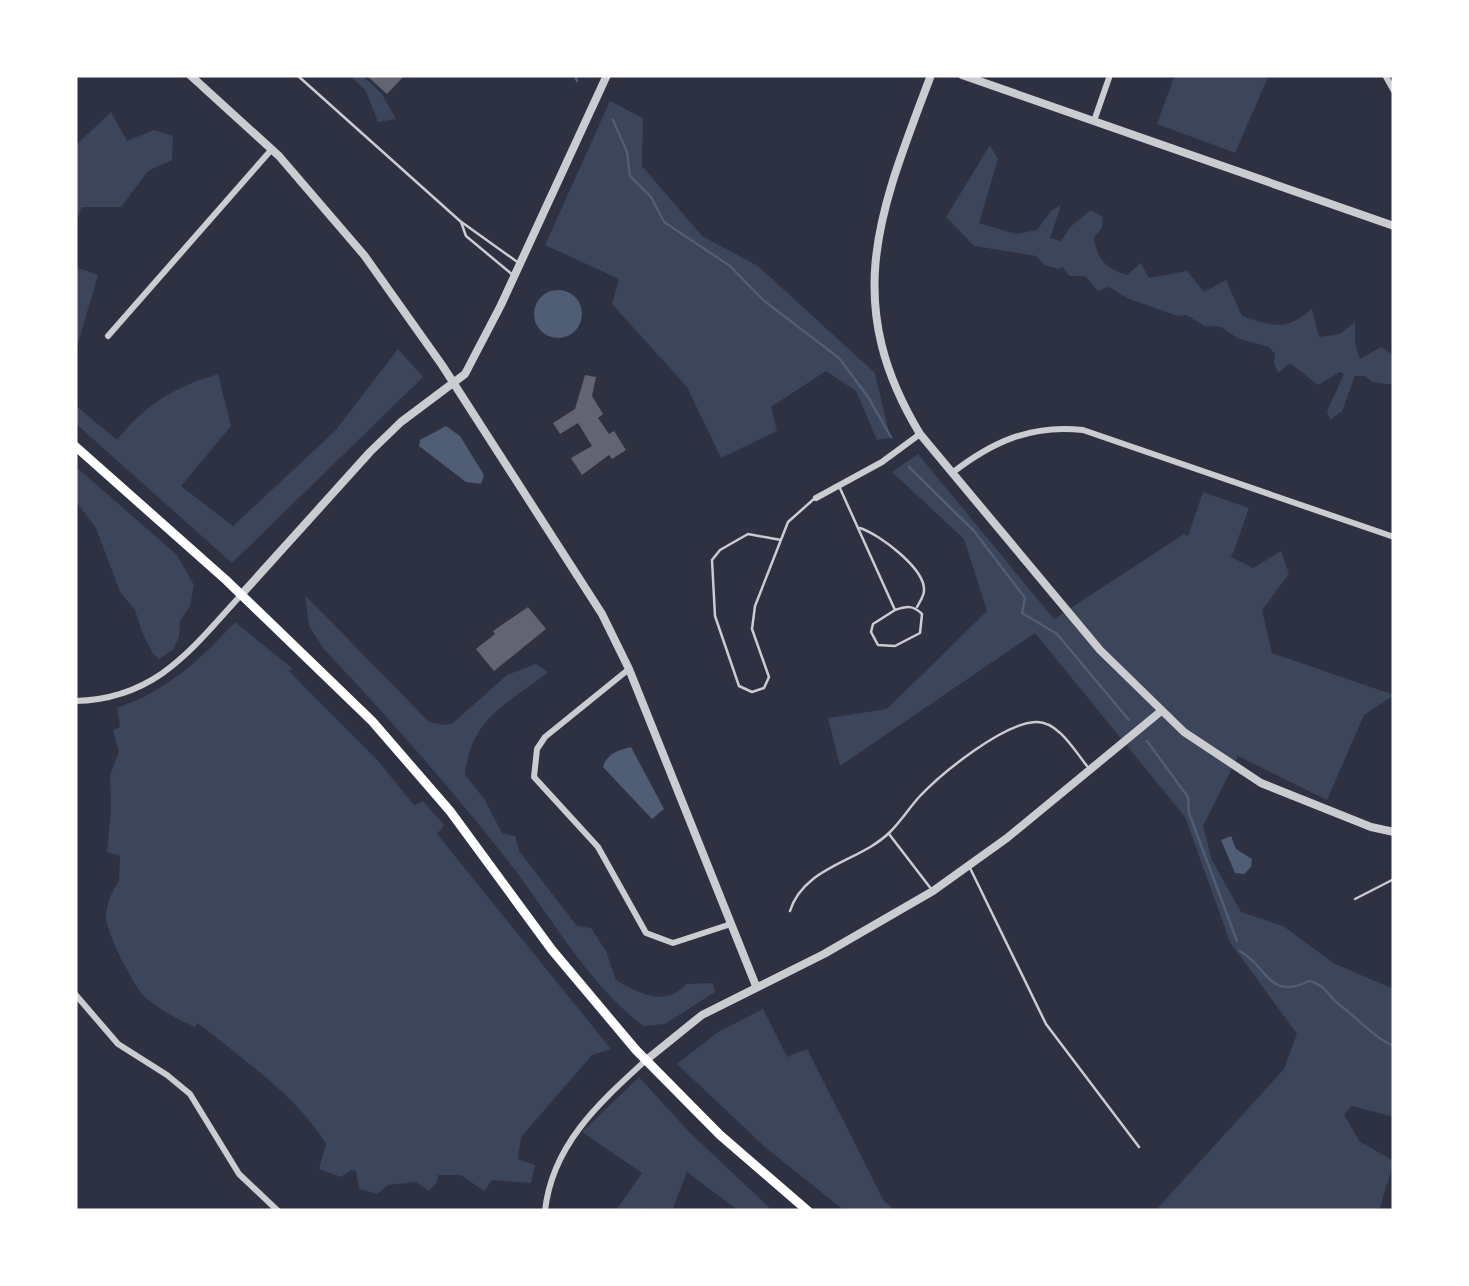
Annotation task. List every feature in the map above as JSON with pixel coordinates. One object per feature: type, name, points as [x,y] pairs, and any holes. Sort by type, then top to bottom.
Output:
[{"type":"main road","points":[[75,446],[241,595],[372,721],[450,812],[562,963],[645,1061],[720,1136],[808,1211]]},
{"type":"street","points":[[190,75],[272,150],[364,255],[454,385],[602,614],[629,669],[756,986]]},
{"type":"street","points":[[75,700],[125,692],[156,679],[188,654],[370,452],[401,422],[454,385],[477,356],[607,75]]},
{"type":"street","points":[[931,75],[882,217],[873,270],[875,320],[883,356],[894,387],[920,434],[1100,650],[1160,712],[1204,748],[1262,783],[1371,827],[1394,832]]},
{"type":"street","points":[[962,75],[1394,226]]},
{"type":"street","points":[[1094,121],[1110,75]]},
{"type":"street","points":[[1384,75],[1394,91]]},
{"type":"street","points":[[108,336],[272,150]]},
{"type":"street","points":[[952,473],[1010,436],[1055,428],[1083,430],[1394,537]]},
{"type":"street","points":[[816,498],[882,462],[920,434]]},
{"type":"street","points":[[629,669],[545,737],[537,749],[534,777],[598,847],[646,933],[673,943],[732,924]]},
{"type":"street","points":[[545,1211],[555,1168],[574,1133],[645,1061],[702,1014],[824,954],[934,891],[1091,771],[1160,712]]},
{"type":"street","points":[[75,994],[118,1044],[190,1094],[239,1174],[278,1211]]},
{"type":"lane","points":[[297,75],[460,221],[520,262]]},
{"type":"lane","points":[[460,221],[466,236],[514,276]]},
{"type":"lane","points":[[839,486],[896,610]]},
{"type":"lane","points":[[781,540],[748,534],[720,550],[712,560],[718,628],[739,686],[752,692],[764,688],[769,676],[752,619],[788,522],[816,498]]},
{"type":"lane","points":[[860,528],[889,542],[922,581],[924,596],[916,608]]},
{"type":"lane","points":[[916,608],[922,614],[920,633],[895,646],[878,645],[871,632],[873,624],[896,610],[916,608]]},
{"type":"lane","points":[[790,912],[793,900],[805,886],[888,834],[921,795],[956,765],[1017,727],[1035,722],[1059,732],[1091,771]]},
{"type":"lane","points":[[888,834],[934,891]]},
{"type":"lane","points":[[969,866],[1046,1024],[1139,1148]]},
{"type":"lane","points":[[1354,899],[1394,879]]},
{"type":"shaded area","points":[[350,75],[362,75],[382,94],[396,119],[378,122],[366,91]]},
{"type":"shaded area","points":[[1175,75],[1269,75],[1235,153],[1157,124]]},
{"type":"shaded area","points":[[610,101],[643,118],[642,166],[702,236],[758,266],[875,373],[890,438],[877,440],[856,391],[826,371],[771,407],[777,431],[721,458],[687,387],[612,304],[619,279],[545,245]]},
{"type":"shaded area","points":[[111,112],[127,141],[154,130],[173,136],[172,160],[148,171],[121,207],[82,207],[75,224],[75,146]]},
{"type":"shaded area","points":[[990,145],[998,159],[979,223],[1016,234],[1037,230],[1051,211],[1061,205],[1050,238],[1061,241],[1070,227],[1091,210],[1103,217],[1102,227],[1094,238],[1104,262],[1114,270],[1127,275],[1141,263],[1149,278],[1187,271],[1204,292],[1226,280],[1242,316],[1278,325],[1312,309],[1319,337],[1340,334],[1355,322],[1360,359],[1381,347],[1394,356],[1394,385],[1355,376],[1342,411],[1330,420],[1327,411],[1344,374],[1340,372],[1318,385],[1290,363],[1278,373],[1275,354],[1269,347],[1239,339],[1221,327],[1205,326],[1186,315],[1177,316],[1127,298],[1109,287],[1098,291],[1085,276],[1069,276],[1063,267],[1044,265],[1036,256],[974,246],[946,217]]},
{"type":"shaded area","points":[[75,267],[98,275],[75,353]]},
{"type":"shaded area","points":[[558,290],[575,297],[582,314],[575,331],[558,338],[541,331],[534,314],[541,297]]},
{"type":"shaded area","points":[[398,349],[423,377],[232,563],[75,423],[75,405],[117,440],[162,398],[218,374],[231,426],[181,486],[233,526],[335,431]]},
{"type":"shaded area","points":[[446,426],[460,436],[484,475],[481,484],[466,482],[419,446],[420,440]]},
{"type":"shaded area","points":[[918,454],[1054,619],[1184,534],[1188,536],[1203,492],[1249,508],[1229,556],[1253,568],[1281,551],[1289,574],[1262,610],[1272,653],[1394,695],[1364,715],[1327,800],[1238,756],[1203,826],[1212,860],[1241,912],[1283,926],[1335,964],[1394,989],[1394,1117],[1352,1106],[1344,1114],[1359,1141],[1394,1161],[1379,1211],[1155,1211],[1284,1069],[1297,1034],[1230,942],[1185,817],[1035,633],[840,766],[828,718],[887,709],[987,611],[964,539],[892,472]]},
{"type":"shaded area","points":[[75,466],[177,555],[194,585],[173,650],[159,659],[142,632],[135,610],[120,592],[96,528],[75,500]]},
{"type":"shaded area","points":[[305,595],[429,722],[453,723],[507,675],[536,664],[548,672],[483,726],[469,755],[465,775],[485,800],[502,833],[515,836],[519,851],[577,926],[591,928],[606,951],[616,980],[652,996],[669,995],[686,984],[713,983],[715,992],[665,1024],[643,1026],[623,1009],[587,969],[464,806],[323,648],[309,626]]},
{"type":"shaded area","points":[[235,622],[293,669],[289,671],[379,762],[414,805],[423,801],[444,825],[437,834],[611,1049],[592,1055],[521,1137],[518,1159],[535,1165],[531,1183],[492,1180],[484,1191],[461,1175],[438,1175],[429,1191],[416,1182],[388,1185],[377,1194],[359,1189],[356,1171],[341,1177],[319,1169],[326,1144],[300,1109],[198,1023],[195,1027],[148,999],[126,969],[106,917],[119,881],[120,856],[107,852],[110,775],[119,752],[113,730],[120,727],[117,708],[182,673]]},
{"type":"shaded area","points":[[631,747],[664,809],[652,819],[603,767],[610,755]]},
{"type":"shaded area","points":[[1231,836],[1236,849],[1252,859],[1244,874],[1235,873],[1221,840]]},
{"type":"shaded area","points":[[763,1009],[787,1057],[807,1049],[884,1201],[896,1211],[845,1211],[766,1148],[677,1064],[718,1032]]},
{"type":"shaded area","points":[[639,1077],[689,1132],[773,1211],[739,1211],[687,1172],[673,1208],[617,1209],[642,1173],[582,1132]]},
{"type":"building","points":[[366,75],[405,75],[387,94]]},
{"type":"building","points":[[585,375],[596,377],[592,396],[603,414],[598,418],[609,434],[614,431],[626,450],[612,459],[609,455],[582,475],[571,458],[592,446],[578,423],[560,434],[553,423],[575,409]]},
{"type":"building","points":[[528,607],[546,629],[494,671],[476,649],[495,634],[493,631]]},
{"type":"waterway","points":[[575,75],[577,81]]},
{"type":"waterway","points":[[613,120],[627,152],[630,176],[651,197],[664,222],[730,266],[763,300],[839,358],[891,437]]},
{"type":"waterway","points":[[909,467],[974,531],[1025,598],[1022,613],[1057,634],[1129,720]]},
{"type":"waterway","points":[[1147,741],[1188,797],[1189,813],[1237,941]]},
{"type":"waterway","points":[[1240,951],[1277,985],[1296,986],[1309,981],[1320,985],[1373,1033],[1394,1046]]}]
